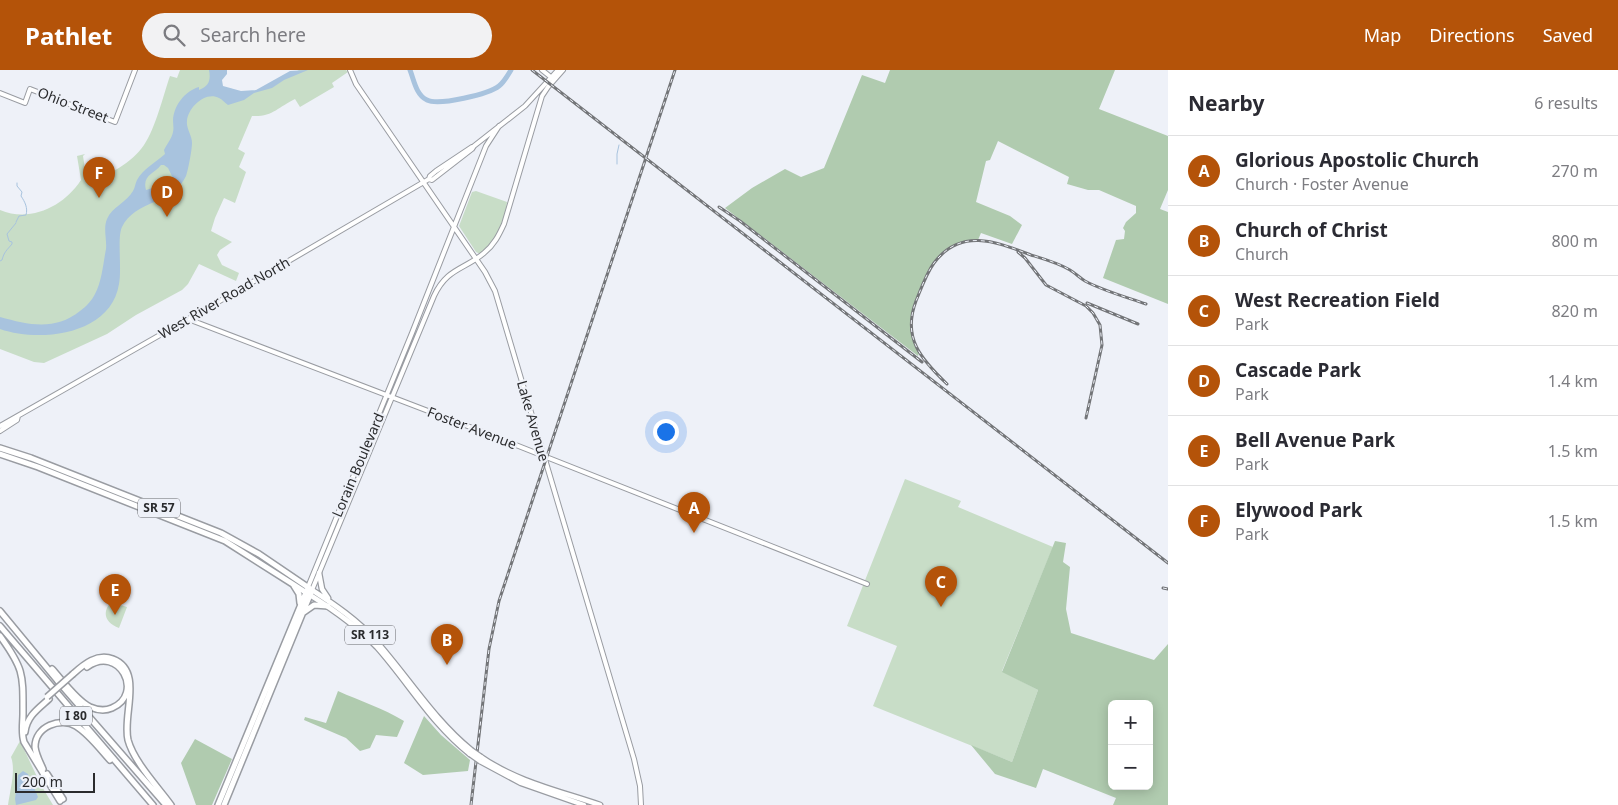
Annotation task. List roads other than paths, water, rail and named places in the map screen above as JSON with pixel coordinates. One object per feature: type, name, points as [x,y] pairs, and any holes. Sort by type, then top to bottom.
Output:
[{"type":"highway","name":"SR 57","points":[[0,448],[31,458],[221,533],[249,548],[309,591]]},
{"type":"highway","name":"SR 57","points":[[0,454],[38,466],[211,534],[237,547],[290,581]]},
{"type":"highway","name":"SR 113","points":[[290,581],[309,591]]},
{"type":"highway","points":[[290,581],[299,594],[299,609]]},
{"type":"highway","name":"Lorain Boulevard","points":[[218,805],[299,609],[309,591]]},
{"type":"highway","name":"Lorain Boulevard","points":[[224,805],[302,614],[309,591]]},
{"type":"highway","points":[[302,614],[314,605],[328,606]]},
{"type":"highway","name":"I 80","points":[[0,611],[57,680],[166,805]]},
{"type":"highway","name":"I 80","points":[[0,626],[153,805]]},
{"type":"highway","points":[[0,636],[22,672],[22,736],[27,748],[63,803]]},
{"type":"highway","points":[[30,646],[91,708],[102,710],[112,708],[121,702],[126,694],[127,683],[124,673],[119,667],[110,662],[99,661],[92,663],[74,676]]},
{"type":"highway","points":[[23,727],[30,711],[48,698],[90,661],[98,658],[114,659],[129,674],[131,682],[126,723],[130,744],[135,756],[171,805]]},
{"type":"highway","points":[[48,698],[30,716],[25,731],[28,746],[63,803]]},
{"type":"highway","points":[[43,769],[36,750],[37,738],[44,728],[51,724],[70,723],[81,730],[153,805]]},
{"type":"main road","points":[[319,573],[322,589],[335,604]]},
{"type":"main road","name":"SR 113","points":[[309,591],[335,604],[374,639],[430,713],[456,742],[516,781],[584,805]]},
{"type":"main road","name":"SR 113","points":[[309,591],[369,638],[414,692]]},
{"type":"main road","name":"SR 113","points":[[481,759],[529,782],[600,805]]},
{"type":"street","name":"Ohio Street","points":[[0,93],[25,103],[30,89],[115,122],[135,70]]},
{"type":"street","name":"Lake Avenue","points":[[350,70],[356,84],[489,278],[495,291],[639,776],[641,805]]},
{"type":"street","points":[[542,70],[553,79]]},
{"type":"street","name":"West River Road North","points":[[0,426],[424,183],[441,167],[473,146],[528,103],[553,79],[558,70]]},
{"type":"street","points":[[476,259],[492,246],[504,224],[538,109],[545,91],[553,79],[563,70]]},
{"type":"street","points":[[528,103],[535,103],[538,109]]},
{"type":"street","name":"Lorain Boulevard","points":[[309,591],[487,144],[500,126]]},
{"type":"street","name":"Lorain Boulevard","points":[[309,591],[319,573],[440,284],[460,267],[476,259]]},
{"type":"street","name":"Foster Avenue","points":[[188,319],[544,456],[867,584]]},
{"type":"street","name":"West River Road North","points":[[0,431],[17,420],[18,416]]},
{"type":"water","points":[[209,70],[227,70],[227,74],[222,80],[223,86],[241,91],[256,90],[290,71],[308,70],[284,80],[272,88],[254,93],[244,100],[228,105],[214,96],[203,99],[194,106],[190,111],[187,121],[192,143],[186,176],[173,192],[135,212],[122,227],[119,284],[113,301],[103,315],[72,331],[53,334],[34,335],[0,329],[0,317],[31,324],[51,324],[71,317],[91,301],[102,272],[106,249],[105,226],[109,215],[134,190],[137,180],[142,173],[165,154],[164,150],[171,139],[174,114],[178,104],[189,92],[199,87],[199,90],[205,87],[210,74]],"holes":[[[161,165],[168,168],[173,178],[159,186],[146,190],[145,185],[149,175]]]},
{"type":"water","points":[[23,771],[28,774],[38,797],[36,800],[16,805],[18,775]]},
{"type":"waterway","points":[[410,70],[420,95],[427,100],[433,101],[464,98],[494,89],[503,83],[511,70]]},
{"type":"waterway","points":[[617,164],[619,145]]},
{"type":"waterway","points":[[16,222],[19,216],[26,215],[27,210],[21,196],[22,192],[17,183]]},
{"type":"waterway","points":[[0,261],[12,244],[7,234],[16,223]]},
{"type":"railway","points":[[532,70],[1168,563]]},
{"type":"railway","points":[[471,805],[489,649],[499,601],[675,70]]},
{"type":"railway","points":[[719,207],[740,221],[922,362]]},
{"type":"railway","points":[[947,384],[922,357],[916,347],[911,326],[916,301],[929,272],[934,263],[945,252],[956,245],[968,241],[980,241],[1005,246],[1056,263],[1092,285],[1146,304]]},
{"type":"railway","points":[[1018,252],[1046,285],[1086,306],[1100,325],[1102,345],[1086,418]]},
{"type":"railway","points":[[1087,303],[1138,324]]},
{"type":"railway","points":[[1163,588],[1168,589]]},
{"type":"place","name":"Elywood Park","points":[[99,198]]},
{"type":"place","name":"Cascade Park","points":[[167,217]]},
{"type":"place","name":"Glorious Apostolic Church","points":[[694,533]]},
{"type":"place","name":"West Recreation Field","points":[[941,607]]},
{"type":"place","name":"Bell Avenue Park","points":[[115,615]]},
{"type":"place","name":"Church of Christ","points":[[447,665]]}]
